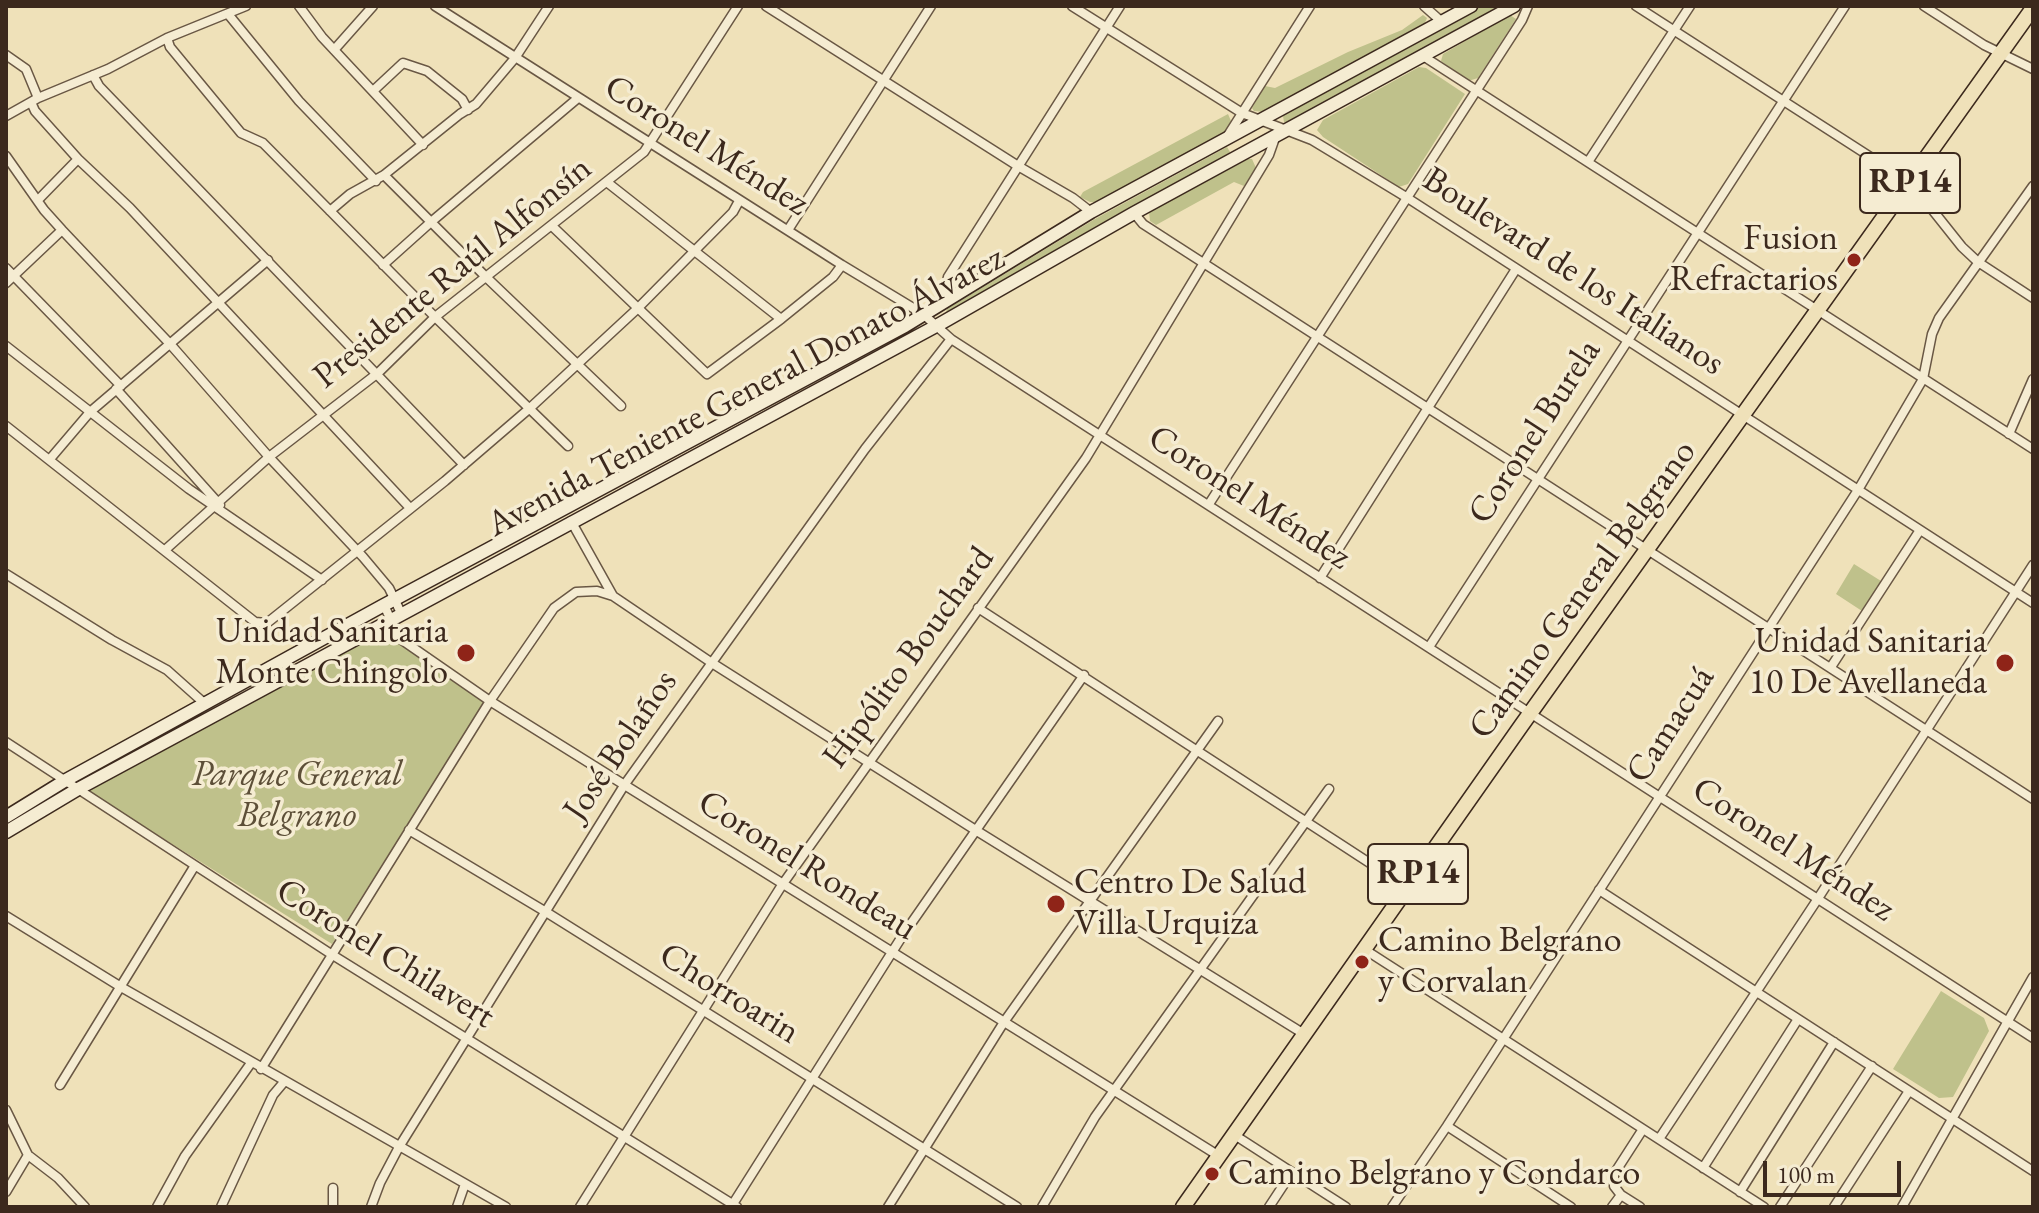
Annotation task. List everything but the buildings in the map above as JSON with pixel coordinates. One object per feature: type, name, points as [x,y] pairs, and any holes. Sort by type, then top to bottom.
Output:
[{"type":"main road","name":"Avenida Teniente General Donato Álvarez","points":[[6,817],[204,703],[942,304],[1091,212],[1471,6]]},
{"type":"main road","name":"Avenida Teniente General Donato Álvarez","points":[[6,832],[78,789],[938,325],[1134,213],[1514,6]]},
{"type":"main road","name":"Camino General Belgrano","points":[[1183,1207],[2033,8]]},
{"type":"street","points":[[6,116],[167,38],[246,6]]},
{"type":"street","points":[[299,6],[334,50],[423,145]]},
{"type":"street","points":[[334,50],[373,6]]},
{"type":"street","name":"Coronel Méndez","points":[[435,6],[650,145],[923,314],[951,339],[2033,1038]]},
{"type":"street","points":[[330,211],[350,194],[376,181],[484,96],[515,58],[549,6]]},
{"type":"street","name":"Presidente Raúl Alfonsín","points":[[165,550],[269,457],[378,373],[435,317],[608,183],[650,145],[738,6]]},
{"type":"street","points":[[766,6],[1091,212]]},
{"type":"street","points":[[788,230],[931,6]]},
{"type":"street","name":"Boulevard de los Italianos","points":[[1072,6],[1242,113],[1312,140],[1406,197],[2033,603]]},
{"type":"street","points":[[942,304],[948,277],[1120,6]]},
{"type":"street","points":[[1227,138],[1310,6]]},
{"type":"street","points":[[1424,6],[1442,22]]},
{"type":"street","points":[[1209,504],[1528,6]]},
{"type":"street","points":[[1636,6],[1911,183],[1956,242],[1978,262],[2033,298]]},
{"type":"street","points":[[1588,162],[1690,6]]},
{"type":"street","name":"Coronel Burela","points":[[1429,647],[1845,6]]},
{"type":"street","points":[[1924,6],[2000,55],[2033,69]]},
{"type":"street","points":[[228,14],[299,101],[376,181]]},
{"type":"street","points":[[167,38],[170,47],[241,133],[263,143],[568,446]]},
{"type":"street","points":[[6,55],[26,69],[35,111],[78,159],[130,208],[410,508]]},
{"type":"street","points":[[1423,56],[2033,449]]},
{"type":"street","points":[[373,91],[403,63],[427,71],[462,99],[468,110]]},
{"type":"street","points":[[93,75],[99,86],[464,465]]},
{"type":"street","points":[[383,265],[578,98]]},
{"type":"street","name":"Hipólito Bouchard","points":[[580,1207],[782,885],[1100,435],[1205,264],[1272,150],[1275,138]]},
{"type":"street","points":[[6,156],[62,230],[171,345],[358,552],[390,602],[395,617]]},
{"type":"street","points":[[38,200],[78,159]]},
{"type":"street","points":[[384,175],[621,406]]},
{"type":"street","points":[[608,183],[693,253],[781,319]]},
{"type":"street","name":"Camacuá","points":[[1392,1207],[1858,490],[1923,379],[1934,327],[2033,186]]},
{"type":"street","points":[[6,426],[255,622],[267,623],[358,552],[530,408],[637,309],[733,212],[739,201]]},
{"type":"street","points":[[1134,213],[1143,224],[2033,799]]},
{"type":"street","points":[[552,226],[705,373],[710,373],[781,319],[833,277],[842,265]]},
{"type":"street","points":[[6,283],[10,271],[62,230]]},
{"type":"street","points":[[50,459],[90,412],[268,260]]},
{"type":"street","points":[[1320,578],[1516,269]]},
{"type":"street","points":[[10,271],[119,387],[214,504]]},
{"type":"street","name":"José Bolaños","points":[[371,1207],[399,1147],[625,784],[865,449],[951,339]]},
{"type":"street","points":[[6,346],[214,504],[322,580]]},
{"type":"street","points":[[2009,434],[2033,379]]},
{"type":"street","points":[[571,521],[613,596]]},
{"type":"street","points":[[1831,667],[1920,530]]},
{"type":"street","points":[[1659,1139],[2033,565]]},
{"type":"street","points":[[6,574],[112,640],[167,670],[204,703]]},
{"type":"street","points":[[261,1069],[490,701],[554,608],[576,592],[588,591],[613,596],[712,663],[977,831],[1304,1034]]},
{"type":"street","name":"Coronel Rondeau","points":[[390,602],[399,638],[490,701],[1219,1156]]},
{"type":"street","points":[[978,608],[1408,888]]},
{"type":"street","points":[[733,1206],[891,953],[1084,675]]},
{"type":"street","points":[[888,1207],[1004,1022],[1218,721]]},
{"type":"street","name":"Coronel Chilavert","points":[[6,742],[194,867],[733,1206]]},
{"type":"street","points":[[1042,1207],[1095,1117],[1329,789]]},
{"type":"street","name":"Chorroarin","points":[[409,830],[546,912],[1017,1207]]},
{"type":"street","points":[[60,1085],[194,867]]},
{"type":"street","points":[[1599,890],[2033,1171]]},
{"type":"street","points":[[6,916],[261,1069],[506,1207]]},
{"type":"street","points":[[1364,949],[1764,1207]]},
{"type":"street","points":[[1902,1207],[2033,977]]},
{"type":"street","points":[[1703,1168],[1798,1019]]},
{"type":"street","points":[[1740,1192],[1834,1042]]},
{"type":"street","points":[[157,1207],[187,1153],[251,1063]]},
{"type":"street","points":[[1780,1207],[1872,1066]]},
{"type":"street","points":[[221,1207],[273,1095],[284,1082]]},
{"type":"street","points":[[1834,1207],[1909,1091]]},
{"type":"street","points":[[6,1110],[28,1155],[58,1178],[85,1207]]},
{"type":"street","points":[[1447,1126],[1571,1207]]},
{"type":"street","points":[[1640,1207],[1621,1195],[1614,1186],[1614,1174],[1643,1129]]},
{"type":"street","points":[[1233,1134],[1346,1207]]},
{"type":"street","points":[[6,1192],[28,1155]]},
{"type":"street","points":[[1269,1207],[1292,1172]]},
{"type":"street","points":[[457,1207],[465,1184]]},
{"type":"street","points":[[333,1188],[333,1207]]},
{"type":"street","points":[[1612,1207],[1621,1195]]},
{"type":"green space","points":[[1481,6],[1501,6],[1290,123],[1284,122],[1285,114]]},
{"type":"green space","points":[[1423,15],[1427,18],[1424,25],[1264,112],[1252,108],[1265,86],[1275,88],[1348,52],[1402,30]]},
{"type":"green space","points":[[1510,15],[1516,19],[1478,78],[1468,81],[1441,61],[1443,54]]},
{"type":"green space","points":[[1419,67],[1426,68],[1465,94],[1408,184],[1399,187],[1317,130],[1323,120]]},
{"type":"green space","points":[[1228,114],[1231,121],[1224,134],[1100,202],[1090,202],[1080,197],[1083,192]]},
{"type":"green space","points":[[1227,147],[1230,152],[1227,156],[946,313],[947,309],[1095,219]]},
{"type":"green space","points":[[1252,159],[1256,168],[1244,186],[1234,182],[1156,225],[1150,221],[1149,212]]},
{"type":"green space","points":[[1854,564],[1881,581],[1862,611],[1836,594]]},
{"type":"green space","name":"Parque General Belgrano","points":[[382,628],[484,703],[332,944],[84,789]]},
{"type":"green space","points":[[1941,991],[1984,1018],[1989,1031],[1953,1097],[1939,1098],[1893,1069]]},
{"type":"place","name":"Fusion Refractarios","points":[[1854,260]]},
{"type":"place","name":"Unidad Sanitaria Monte Chingolo","points":[[466,653]]},
{"type":"place","name":"Unidad Sanitaria 10 De Avellaneda","points":[[2005,663]]},
{"type":"place","name":"Centro De Salud Villa Urquiza","points":[[1056,904]]},
{"type":"place","name":"Camino Belgrano y Corvalan","points":[[1362,962]]},
{"type":"place","name":"Camino Belgrano y Condarco","points":[[1212,1174]]}]
